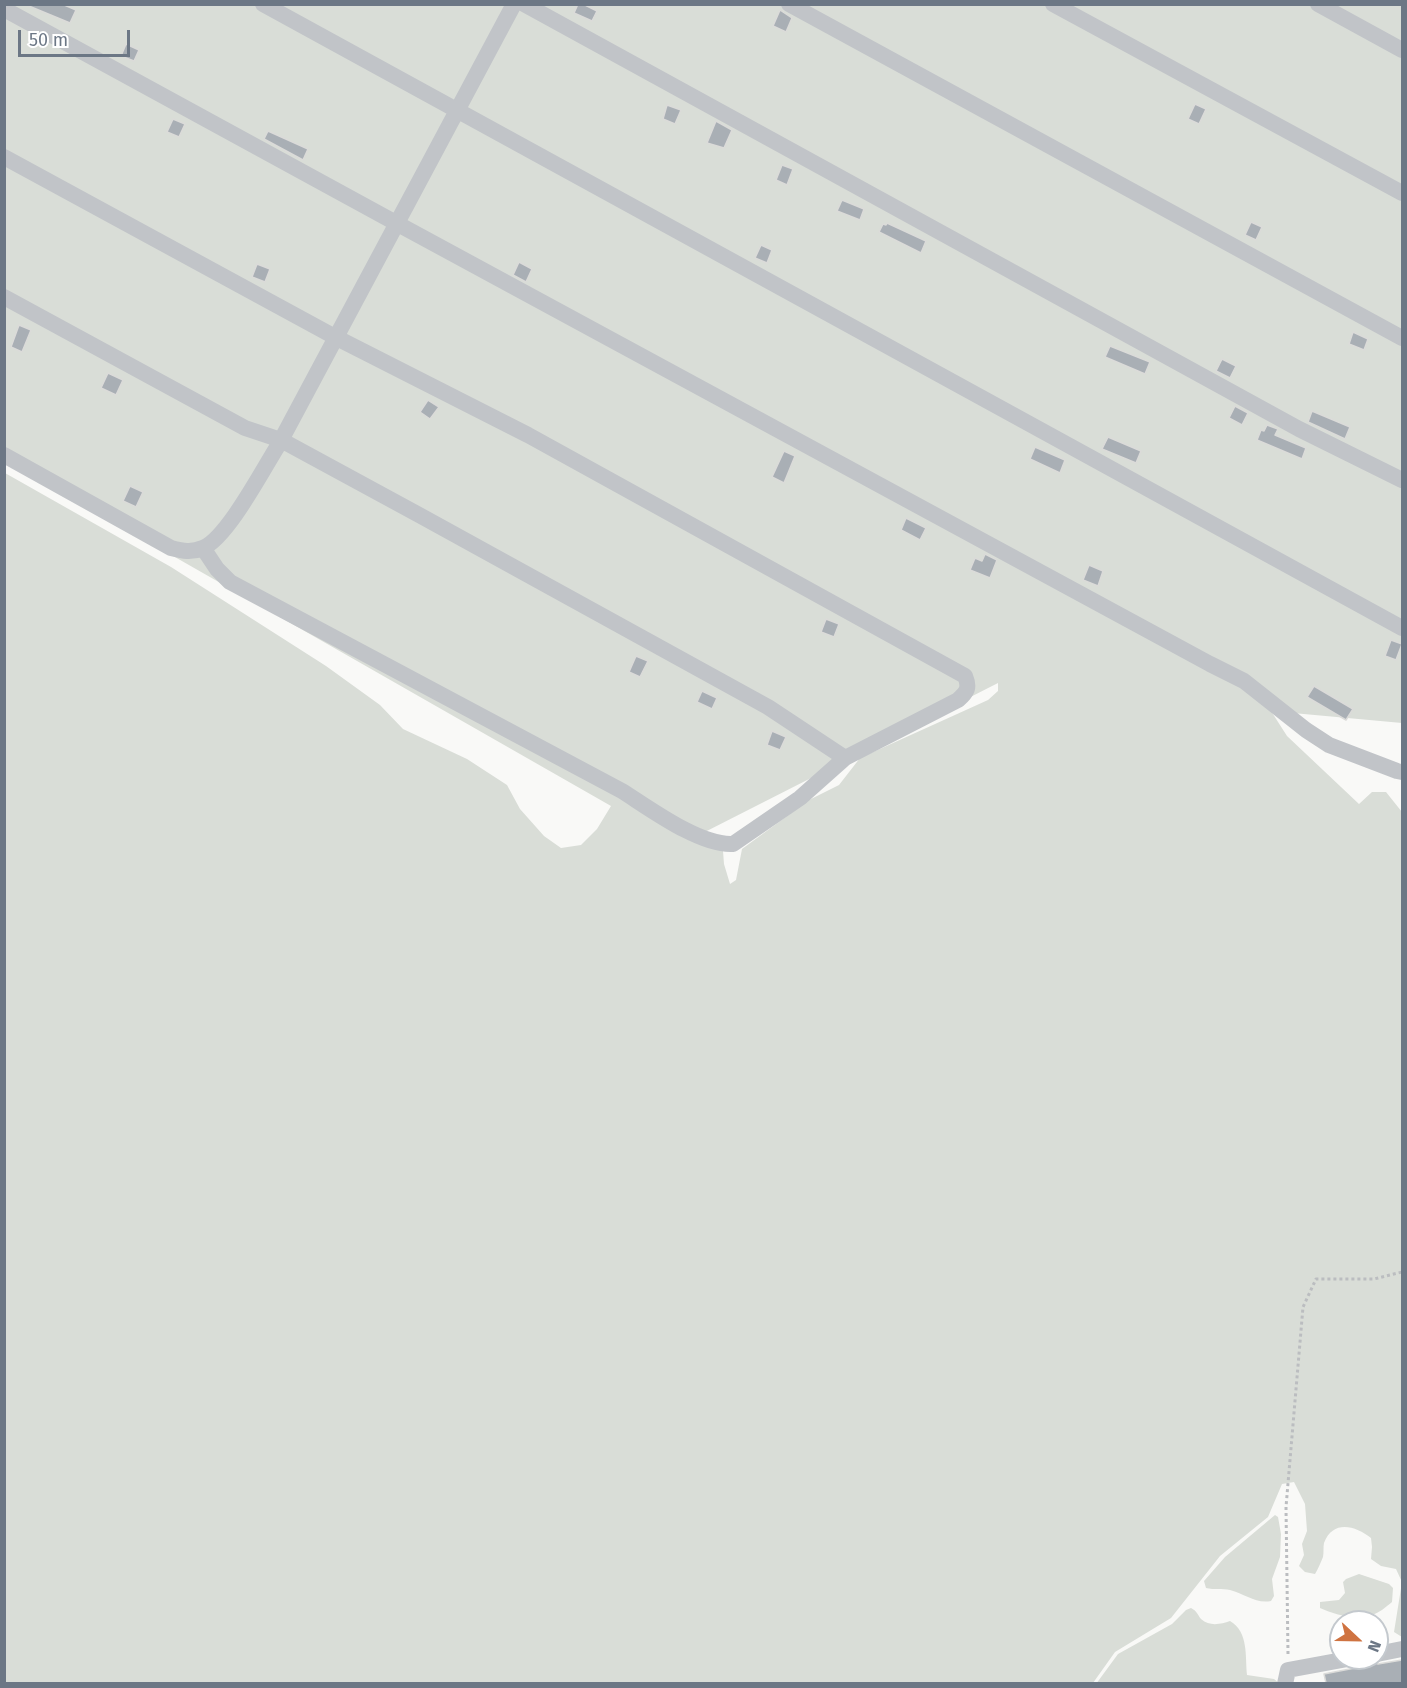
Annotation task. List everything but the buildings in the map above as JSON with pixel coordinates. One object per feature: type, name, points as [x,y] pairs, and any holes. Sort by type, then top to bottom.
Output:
[{"type":"street","points":[[263,4],[1402,628]]},
{"type":"street","points":[[4,455],[171,548],[187,552],[203,548],[216,540],[281,440],[514,4]]},
{"type":"street","points":[[525,4],[1299,429],[1402,480]]},
{"type":"street","points":[[789,4],[1402,338]]},
{"type":"street","points":[[1053,4],[1402,193]]},
{"type":"street","points":[[1318,4],[1402,50]]},
{"type":"street","points":[[4,9],[396,224],[1244,681],[1306,730],[1329,745],[1402,772]]},
{"type":"street","points":[[4,157],[335,337],[528,435],[965,676],[969,685],[958,700],[845,758],[800,798],[733,844],[724,845],[703,838],[667,819],[622,791],[230,582],[217,569],[203,548]]},
{"type":"street","points":[[4,297],[245,428],[281,440],[768,707],[845,758]]},
{"type":"street","points":[[1286,1677],[1329,1665]]},
{"type":"path","points":[[1286,1677],[1286,1507],[1303,1307],[1316,1279],[1374,1279],[1402,1272]]},
{"type":"shaded area","points":[[5,5],[1402,5],[1402,723],[1271,711],[1287,736],[1359,804],[1372,792],[1386,792],[1402,812],[1402,1582],[1396,1569],[1381,1566],[1371,1559],[1371,1538],[1359,1530],[1345,1527],[1333,1530],[1328,1535],[1324,1543],[1323,1557],[1315,1574],[1305,1572],[1299,1566],[1304,1555],[1302,1544],[1307,1531],[1305,1504],[1294,1482],[1282,1484],[1268,1517],[1220,1556],[1171,1618],[1115,1652],[1093,1683],[5,1683],[5,473],[171,567],[326,666],[380,705],[403,729],[467,759],[507,785],[520,809],[544,836],[561,848],[581,845],[597,829],[611,806],[5,460]],"holes":[[[998,683],[998,691],[988,700],[860,758],[839,785],[809,800],[742,849],[736,880],[730,884],[723,851],[695,837]]]},
{"type":"shaded area","points":[[1275,1515],[1278,1517],[1281,1534],[1280,1557],[1272,1579],[1274,1596],[1271,1601],[1255,1600],[1230,1590],[1206,1588],[1204,1581],[1225,1557]]},
{"type":"shaded area","points":[[1359,1574],[1389,1584],[1393,1588],[1392,1602],[1382,1610],[1329,1611],[1320,1608],[1320,1602],[1339,1600],[1345,1593],[1343,1582]]},
{"type":"shaded area","points":[[1402,1582],[1402,1637],[1394,1632]]},
{"type":"shaded area","points":[[1191,1608],[1208,1623],[1219,1624],[1230,1621],[1236,1626],[1245,1645],[1247,1675],[1274,1679],[1279,1683],[1096,1684],[1118,1654],[1172,1624]]}]
